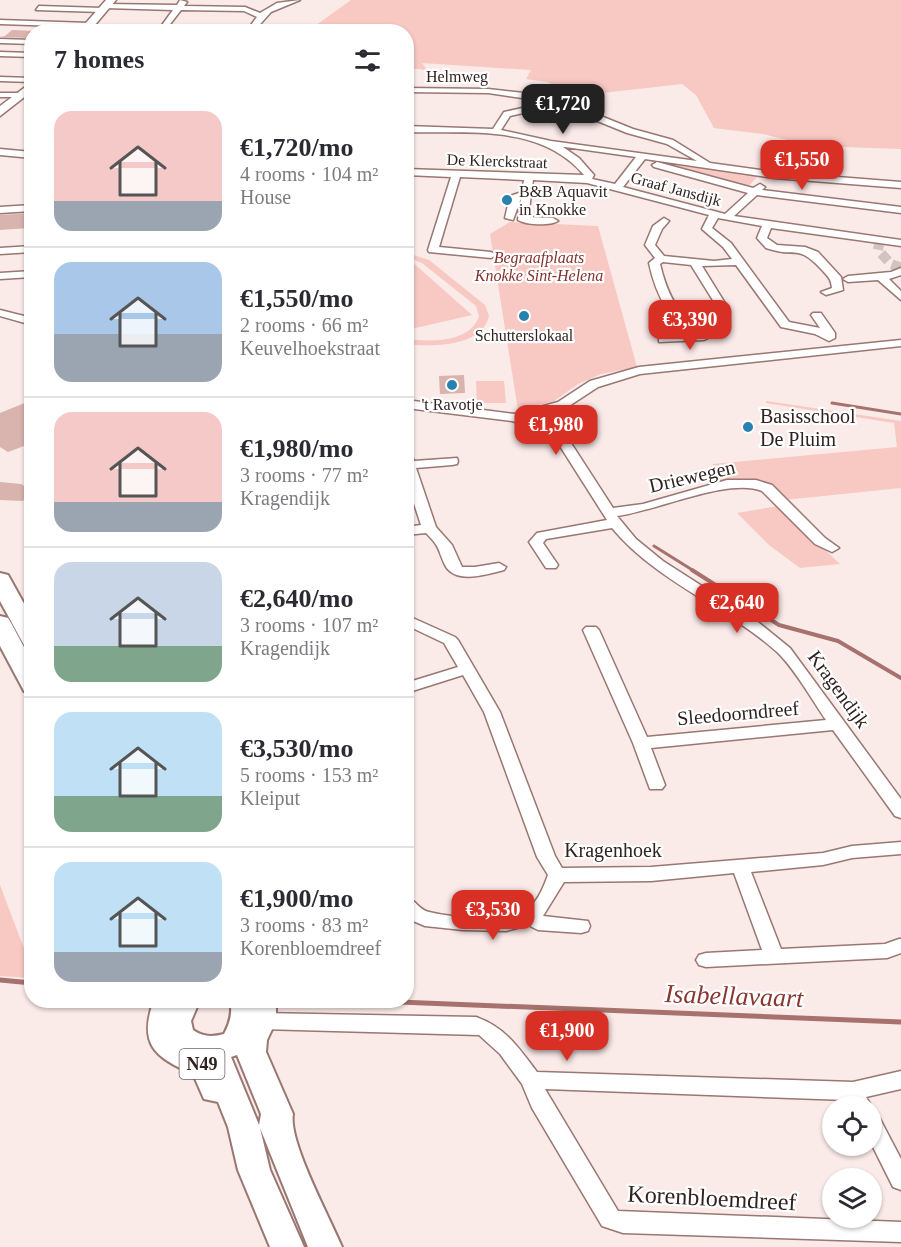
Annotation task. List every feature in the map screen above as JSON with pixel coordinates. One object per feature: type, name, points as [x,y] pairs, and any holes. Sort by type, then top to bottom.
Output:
[{"type":"main road","points":[[92,24],[110,4]]},
{"type":"main road","points":[[0,114],[24,94]]},
{"type":"main road","points":[[0,580],[24,625]]},
{"type":"main road","points":[[0,623],[24,670]]},
{"type":"main road","name":"N49","points":[[166,1008],[162,1018],[162,1038],[178,1054],[205,1065],[233,1133],[244,1137]]},
{"type":"main road","name":"N49","points":[[181,1008],[176,1021],[180,1037],[194,1047],[224,1047],[245,1024],[248,1008]]},
{"type":"main road","name":"N49","points":[[255,1008],[251,1052],[277,1114],[275,1125]]},
{"type":"main road","name":"N49","points":[[224,1047],[244,1127],[244,1137],[288,1247]]},
{"type":"main road","name":"N49","points":[[224,1047],[264,1117],[275,1125],[325,1247]]},
{"type":"street","points":[[166,24],[185,0]]},
{"type":"street","points":[[39,8],[110,4],[245,9],[269,8],[296,0]]},
{"type":"street","points":[[254,24],[259,15],[269,8]]},
{"type":"street","points":[[245,9],[259,15]]},
{"type":"street","points":[[0,22],[25,24]]},
{"type":"street","points":[[0,41],[24,42]]},
{"type":"street","points":[[0,54],[24,55]]},
{"type":"street","points":[[0,79],[24,88]]},
{"type":"street","name":"Helmweg","points":[[414,90],[497,92],[560,102],[630,131],[670,142],[696,154],[707,165]]},
{"type":"street","points":[[0,94],[24,91]]},
{"type":"street","points":[[495,133],[502,118],[507,114],[560,102]]},
{"type":"street","points":[[414,129],[495,133],[641,158],[774,175],[901,184]]},
{"type":"street","points":[[550,144],[577,160],[589,175],[586,180]]},
{"type":"street","points":[[0,152],[24,154]]},
{"type":"street","points":[[617,188],[641,158]]},
{"type":"street","points":[[641,158],[755,192],[901,210]]},
{"type":"street","name":"De Klerckstraat","points":[[414,172],[586,180]]},
{"type":"street","points":[[456,174],[433,250],[490,255]]},
{"type":"street","points":[[726,218],[774,175]]},
{"type":"street","points":[[529,177],[522,220],[554,221]]},
{"type":"street","name":"Graaf Jansdijk","points":[[586,180],[726,218],[901,243]]},
{"type":"street","points":[[510,218],[514,196],[525,195]]},
{"type":"street","points":[[0,210],[24,208]]},
{"type":"street","points":[[714,215],[707,229],[727,245],[785,325],[818,331],[828,336],[838,350]]},
{"type":"street","points":[[661,259],[650,245],[657,228],[664,221]]},
{"type":"street","points":[[767,225],[762,238],[765,243],[776,249],[810,251],[825,270],[841,280],[899,275]]},
{"type":"street","points":[[0,251],[24,250]]},
{"type":"street","points":[[663,340],[704,337],[693,330],[661,291],[654,263],[661,259],[740,262]]},
{"type":"street","points":[[694,262],[723,308]]},
{"type":"street","points":[[0,276],[24,274]]},
{"type":"street","points":[[881,277],[901,299]]},
{"type":"street","points":[[826,292],[838,290],[841,280]]},
{"type":"street","points":[[0,313],[24,320]]},
{"type":"street","points":[[817,315],[829,333],[828,336]]},
{"type":"street","points":[[513,417],[562,405],[600,381],[639,371],[901,343]]},
{"type":"street","points":[[414,405],[513,417],[556,429],[560,425],[562,405]]},
{"type":"street","name":"Kragendijk","points":[[556,429],[612,518],[643,554],[771,638],[794,662],[901,812]]},
{"type":"street","points":[[414,463],[452,460]]},
{"type":"street","points":[[414,482],[429,528],[438,534],[447,547],[452,565],[457,570],[470,572],[499,567]]},
{"type":"street","name":"Driewegen","points":[[612,518],[727,485],[757,483],[767,488],[820,541],[832,548]]},
{"type":"street","points":[[551,565],[537,547],[536,542],[542,536],[612,518]]},
{"type":"street","points":[[414,530],[429,528]]},
{"type":"street","name":"Kragenhoek","points":[[414,623],[446,637],[492,712],[546,857],[557,875],[651,874],[901,848]]},
{"type":"street","points":[[591,630],[641,743],[656,785]]},
{"type":"street","points":[[414,686],[467,669]]},
{"type":"street","name":"Sleedoorndreef","points":[[641,743],[838,724]]},
{"type":"street","points":[[740,866],[774,956]]},
{"type":"street","points":[[414,914],[425,919],[504,923],[531,917],[553,889],[557,875]]},
{"type":"street","points":[[531,917],[538,923],[581,926]]},
{"type":"street","points":[[706,960],[887,951],[899,946]]},
{"type":"street","name":"Korenbloemdreef","points":[[267,1008],[476,1025],[491,1030],[504,1041],[531,1080],[539,1102],[610,1219],[622,1222],[901,1232]]},
{"type":"street","points":[[531,1080],[822,1097]]},
{"type":"street","points":[[864,1096],[901,1080]]},
{"type":"street","points":[[882,1144],[901,1180]]},
{"type":"green space","points":[[351,0],[901,0],[901,149],[812,146],[763,134],[714,128],[696,95],[682,84],[558,98],[564,90],[547,82],[526,79],[531,70],[422,63],[427,70],[414,69],[414,24],[318,24]]},
{"type":"green space","points":[[648,158],[757,177],[747,188],[645,160]]},
{"type":"green space","name":"Begraafplaats Knokke Sint-Helena","points":[[510,222],[598,226],[637,367],[601,374],[578,384],[554,401],[518,410],[490,234]]},
{"type":"green space","points":[[414,255],[429,260],[485,305],[489,316],[477,334],[455,343],[414,344],[414,339],[437,340],[459,336],[475,325],[479,316],[476,306],[422,263],[414,260]]},
{"type":"green space","points":[[414,264],[472,315],[414,328]]},
{"type":"green space","points":[[476,381],[504,381],[506,403],[477,403]]},
{"type":"green space","points":[[766,401],[901,421],[901,488],[784,500],[766,486],[752,480],[713,485],[713,464],[897,447],[894,423],[766,403]]},
{"type":"green space","points":[[779,506],[840,564],[800,568],[769,545],[737,513]]},
{"type":"green space","points":[[0,885],[24,948],[24,978],[0,976]]},
{"type":"building","points":[[12,30],[24,31],[24,38],[0,37]]},
{"type":"building","points":[[24,213],[24,228],[0,230],[0,215]]},
{"type":"building","name":"'t Ravotje","points":[[464,375],[465,393],[440,394],[439,376]]},
{"type":"building","points":[[24,403],[24,446],[8,452],[0,447],[0,413]]},
{"type":"building","points":[[0,482],[24,486],[23,501],[0,500]]},
{"type":"waterway","points":[[832,403],[901,414]]},
{"type":"waterway","points":[[654,546],[694,571]]},
{"type":"waterway","points":[[692,570],[779,625],[838,641],[901,678]]},
{"type":"waterway","name":"Isabellavaart","points":[[0,980],[24,982]]},
{"type":"waterway","name":"Isabellavaart","points":[[414,1003],[901,1022]]},
{"type":"tunnel","points":[[880,240],[878,250],[891,264],[901,268]]},
{"type":"place","name":"B&B Aquavit in Knokke","points":[[507,200]]},
{"type":"place","name":"Schutterslokaal","points":[[524,316]]},
{"type":"place","name":"'t Ravotje","points":[[452,385]]},
{"type":"place","name":"Basisschool De Pluim","points":[[748,427]]}]
